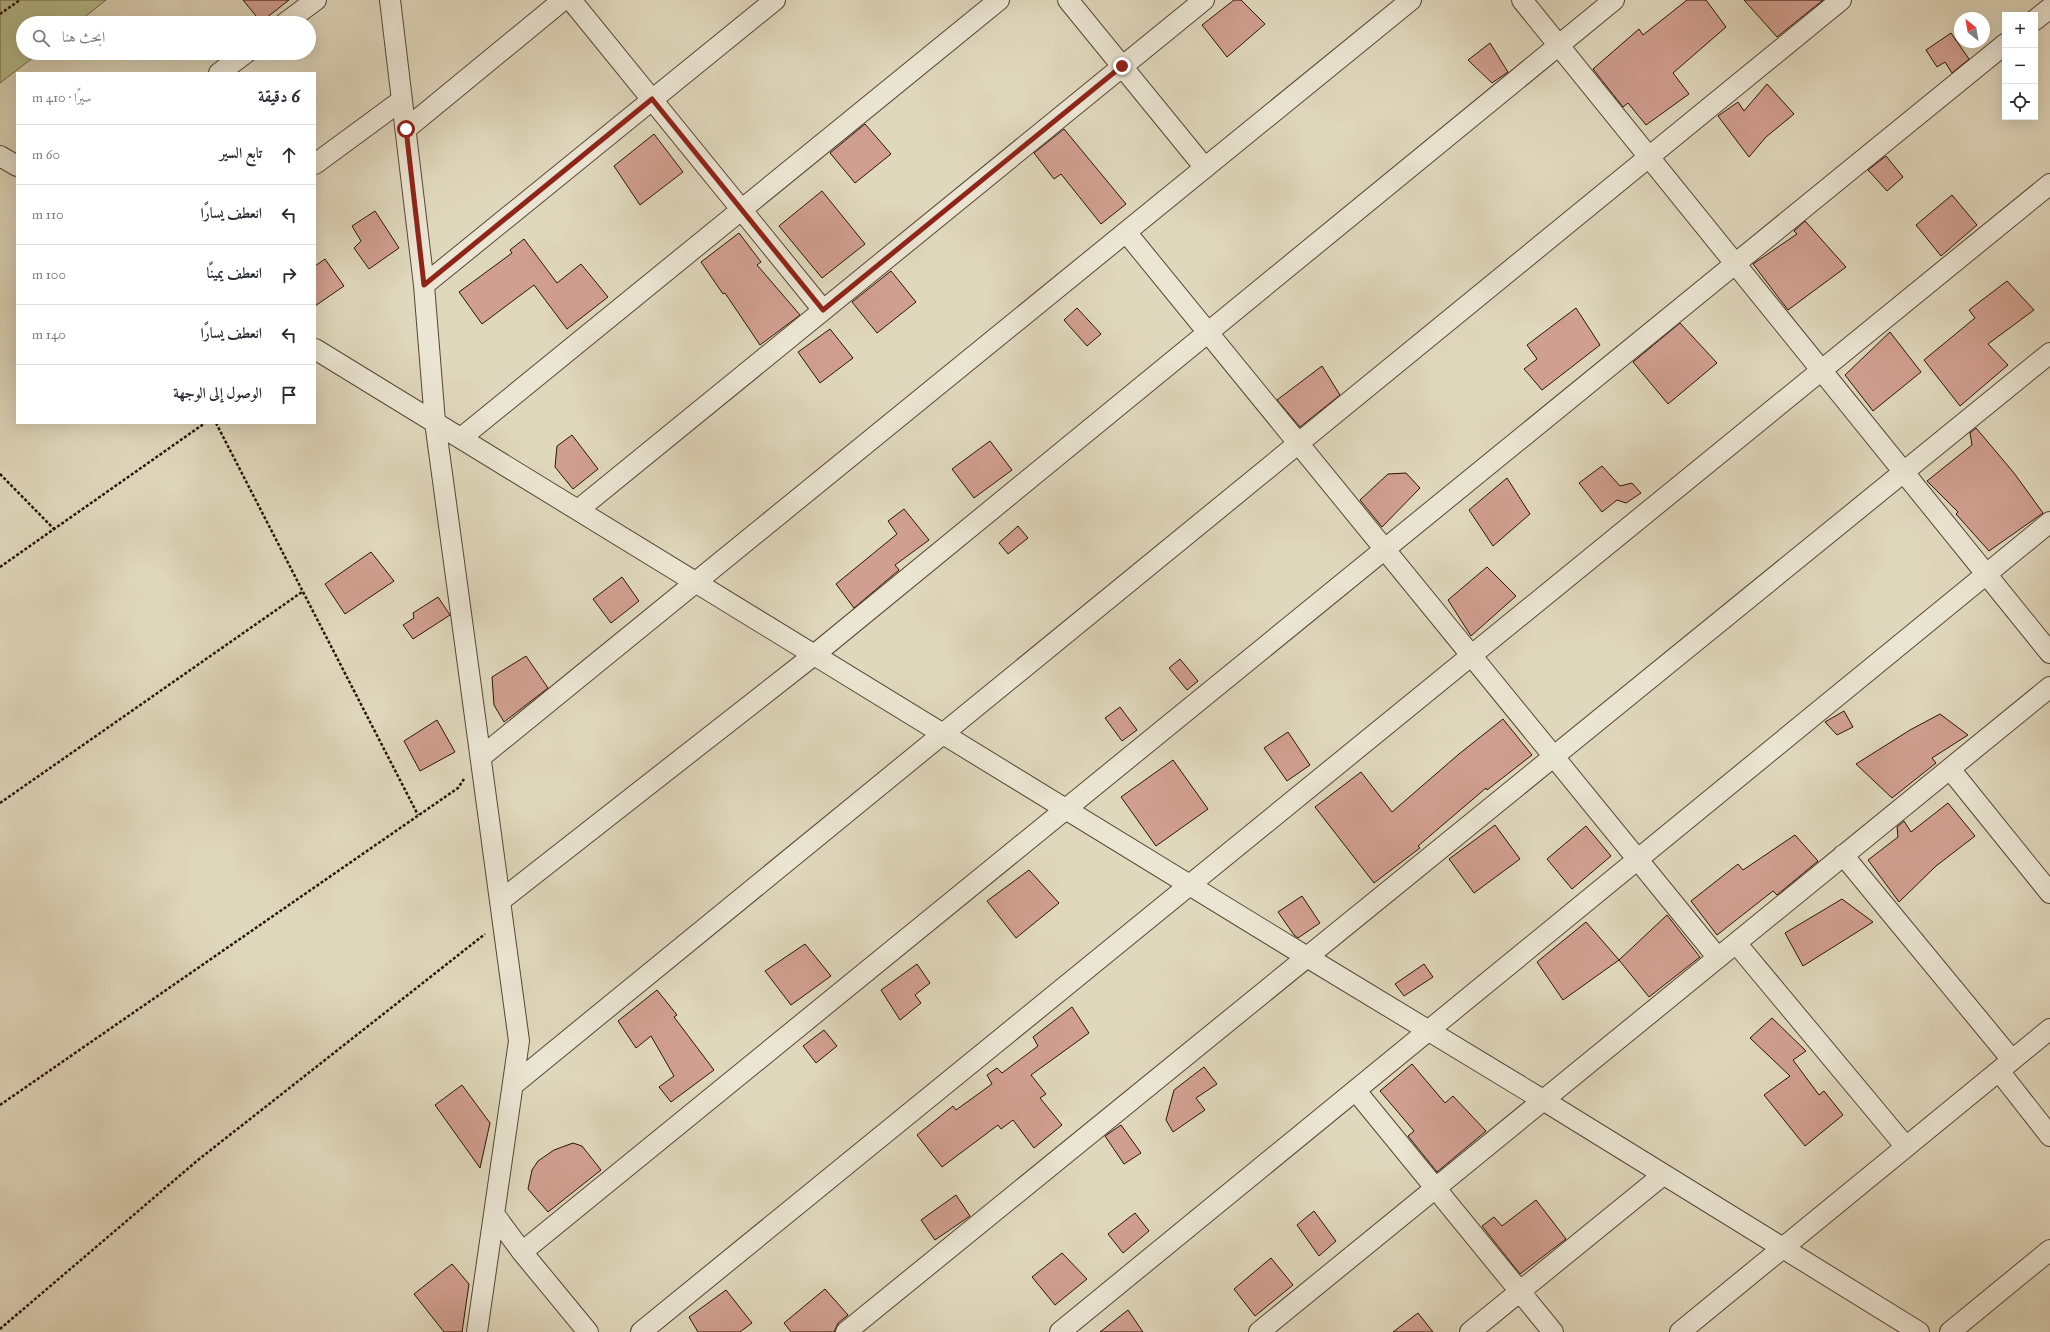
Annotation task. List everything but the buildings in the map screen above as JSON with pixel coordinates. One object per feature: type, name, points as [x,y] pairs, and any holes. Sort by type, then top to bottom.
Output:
[{"type":"street","points":[[294,16],[316,0]]},
{"type":"street","points":[[390,0],[424,285],[435,422],[519,1041],[477,1332]]},
{"type":"street","points":[[406,129],[563,0]]},
{"type":"street","points":[[571,0],[823,310]]},
{"type":"street","points":[[424,285],[775,0]]},
{"type":"street","points":[[461,438],[999,0]]},
{"type":"street","points":[[1068,0],[1205,168]]},
{"type":"street","points":[[578,510],[1204,0]]},
{"type":"street","points":[[481,757],[1411,0]]},
{"type":"street","points":[[1522,0],[2050,653]]},
{"type":"street","points":[[500,901],[814,655],[1614,0]]},
{"type":"street","points":[[513,1085],[1841,0]]},
{"type":"street","points":[[2038,18],[2050,8]]},
{"type":"street","points":[[522,1252],[2002,46]]},
{"type":"street","points":[[220,72],[237,60]]},
{"type":"street","points":[[316,163],[402,100]]},
{"type":"street","points":[[0,156],[16,165]]},
{"type":"street","points":[[641,1332],[2050,184]]},
{"type":"street","points":[[1126,232],[1718,958]]},
{"type":"street","points":[[316,350],[1543,1100],[1782,1248],[1905,1329]]},
{"type":"street","points":[[846,1332],[2050,353]]},
{"type":"street","points":[[1060,1332],[2050,522]]},
{"type":"street","points":[[1259,1332],[2050,687]]},
{"type":"street","points":[[1950,769],[2050,893]]},
{"type":"street","points":[[1843,855],[2005,1065],[2050,1136]]},
{"type":"street","points":[[1736,943],[1906,1147]]},
{"type":"street","points":[[1680,1332],[2050,1029]]},
{"type":"street","points":[[1356,1090],[1553,1332]]},
{"type":"street","points":[[1470,1332],[1663,1175]]},
{"type":"street","points":[[494,1214],[522,1252],[588,1332]]},
{"type":"street","points":[[1950,1332],[2050,1250]]},
{"type":"path","points":[[0,14],[20,0]]},
{"type":"path","points":[[0,567],[204,424]]},
{"type":"path","points":[[217,424],[418,815]]},
{"type":"path","points":[[0,474],[54,529]]},
{"type":"path","points":[[0,803],[302,592]]},
{"type":"path","points":[[0,1105],[458,788],[481,757]]},
{"type":"path","points":[[0,1329],[198,1160],[503,920]]},
{"type":"green space","points":[[0,0],[106,0],[86,16],[16,16],[16,60],[30,60],[0,83]]},
{"type":"route","points":[[406,129],[424,285],[652,99],[823,310],[1122,66]]}]
